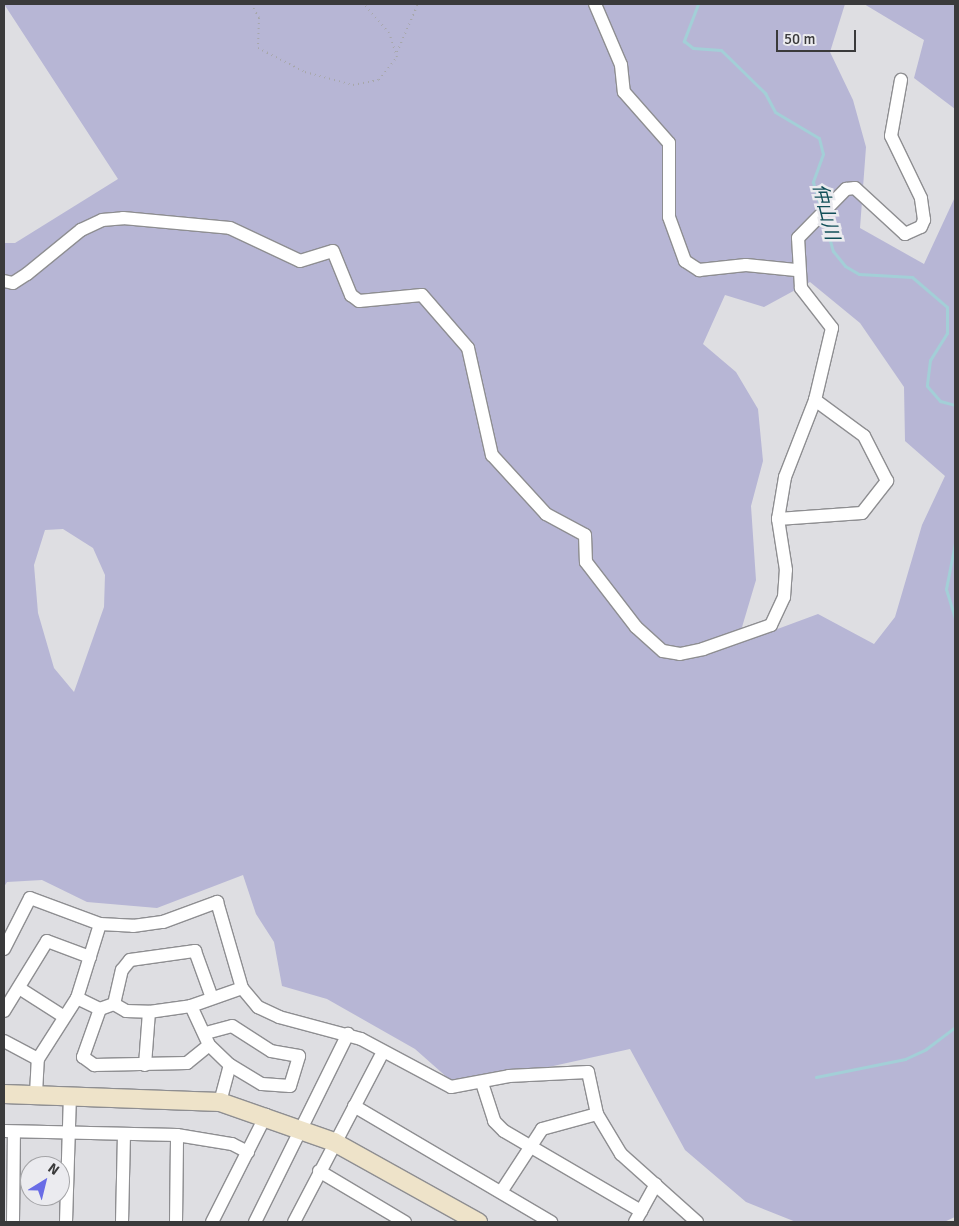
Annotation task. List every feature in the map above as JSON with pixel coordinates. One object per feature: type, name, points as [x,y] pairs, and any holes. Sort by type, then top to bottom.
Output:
[{"type":"street","points":[[596,4],[621,65],[624,92],[669,143],[669,216],[685,261],[698,270],[746,265],[796,270]]},
{"type":"street","points":[[4,281],[13,283],[27,274],[80,230],[102,220],[123,218],[230,228],[300,261],[333,251],[351,294],[359,301],[422,295],[468,348],[492,455],[546,514],[585,535],[591,570],[610,587],[625,616],[663,651],[680,654],[703,649],[771,625],[779,613],[786,570],[778,518],[785,477],[815,400],[814,387],[832,328],[806,299],[796,270],[798,238],[846,189],[863,193],[905,234],[922,227],[925,210],[891,136],[901,80]]},
{"type":"street","points":[[778,518],[862,513],[888,481],[864,436],[815,400]]},
{"type":"street","points":[[4,949],[30,898],[100,924],[162,922],[218,902],[242,988],[258,1007],[279,1017],[348,1034],[451,1087],[482,1083],[509,1076],[588,1072],[598,1114],[621,1154],[697,1222]]},
{"type":"street","points":[[36,1094],[38,1059],[63,1016],[77,998],[100,924]]},
{"type":"street","points":[[4,1011],[47,941],[90,957]]},
{"type":"street","points":[[114,1004],[122,970],[130,960],[195,951],[212,998]]},
{"type":"street","points":[[19,988],[63,1016]]},
{"type":"street","points":[[77,998],[100,1009],[114,1004],[126,1011],[149,1012],[190,1006],[242,988]]},
{"type":"street","points":[[100,1009],[83,1057],[94,1065],[187,1063],[207,1039],[232,1026],[270,1051],[299,1056],[290,1086],[262,1084],[230,1066],[207,1039],[193,1019],[190,1006]]},
{"type":"street","points":[[145,1065],[149,1012]]},
{"type":"street","points":[[255,1222],[299,1128],[348,1034]]},
{"type":"street","points":[[4,1042],[38,1059]]},
{"type":"street","points":[[295,1222],[334,1142],[384,1052]]},
{"type":"street","points":[[220,1102],[230,1066]]},
{"type":"street","points":[[482,1083],[494,1121],[529,1144],[641,1210]]},
{"type":"street","points":[[4,1094],[220,1102],[266,1115],[334,1142],[478,1222]]},
{"type":"street","points":[[66,1222],[70,1095]]},
{"type":"street","points":[[354,1106],[551,1222]]},
{"type":"street","points":[[500,1192],[529,1144],[542,1129],[598,1114]]},
{"type":"street","points":[[212,1222],[266,1115]]},
{"type":"street","points":[[13,1222],[9,1132],[68,1135],[177,1135],[232,1144],[248,1152]]},
{"type":"street","points":[[122,1222],[124,1134]]},
{"type":"street","points":[[176,1222],[177,1135]]},
{"type":"street","points":[[319,1171],[405,1222]]},
{"type":"street","points":[[635,1222],[656,1184]]},
{"type":"path","points":[[251,4],[259,18],[255,46],[331,82],[353,85],[379,80],[393,68],[396,52],[418,4]]},
{"type":"path","points":[[364,4],[389,33],[396,52]]},
{"type":"shaded area","points":[[4,4],[845,4],[830,52],[853,100],[866,147],[860,228],[924,264],[955,197],[955,1217],[944,1222],[796,1222],[746,1202],[685,1150],[630,1049],[458,1087],[415,1049],[327,999],[282,986],[274,942],[256,914],[243,875],[157,908],[87,902],[42,880],[7,882],[4,887],[4,243],[15,243],[118,179]],"holes":[[[810,282],[860,323],[904,387],[905,441],[945,476],[922,525],[895,617],[874,644],[818,614],[737,644],[756,580],[751,506],[763,461],[758,409],[736,372],[703,344],[725,295],[764,307]],[[63,529],[93,548],[105,575],[104,607],[74,692],[54,668],[38,613],[34,565],[45,530]]]},
{"type":"shaded area","points":[[864,4],[955,4],[955,109],[914,78],[924,40]]},
{"type":"waterway","name":"仲山川","points":[[698,4],[684,41],[693,48],[721,50],[765,93],[775,112],[819,138],[823,154],[813,182],[821,210]]},
{"type":"waterway","name":"仲山川","points":[[824,218],[833,251],[845,266],[859,274],[912,277],[947,307],[947,333],[930,360],[927,386],[940,401],[955,405]]},
{"type":"waterway","name":"仲山川","points":[[955,543],[946,589],[955,619]]},
{"type":"waterway","points":[[816,1077],[905,1059],[926,1049],[955,1027]]}]
